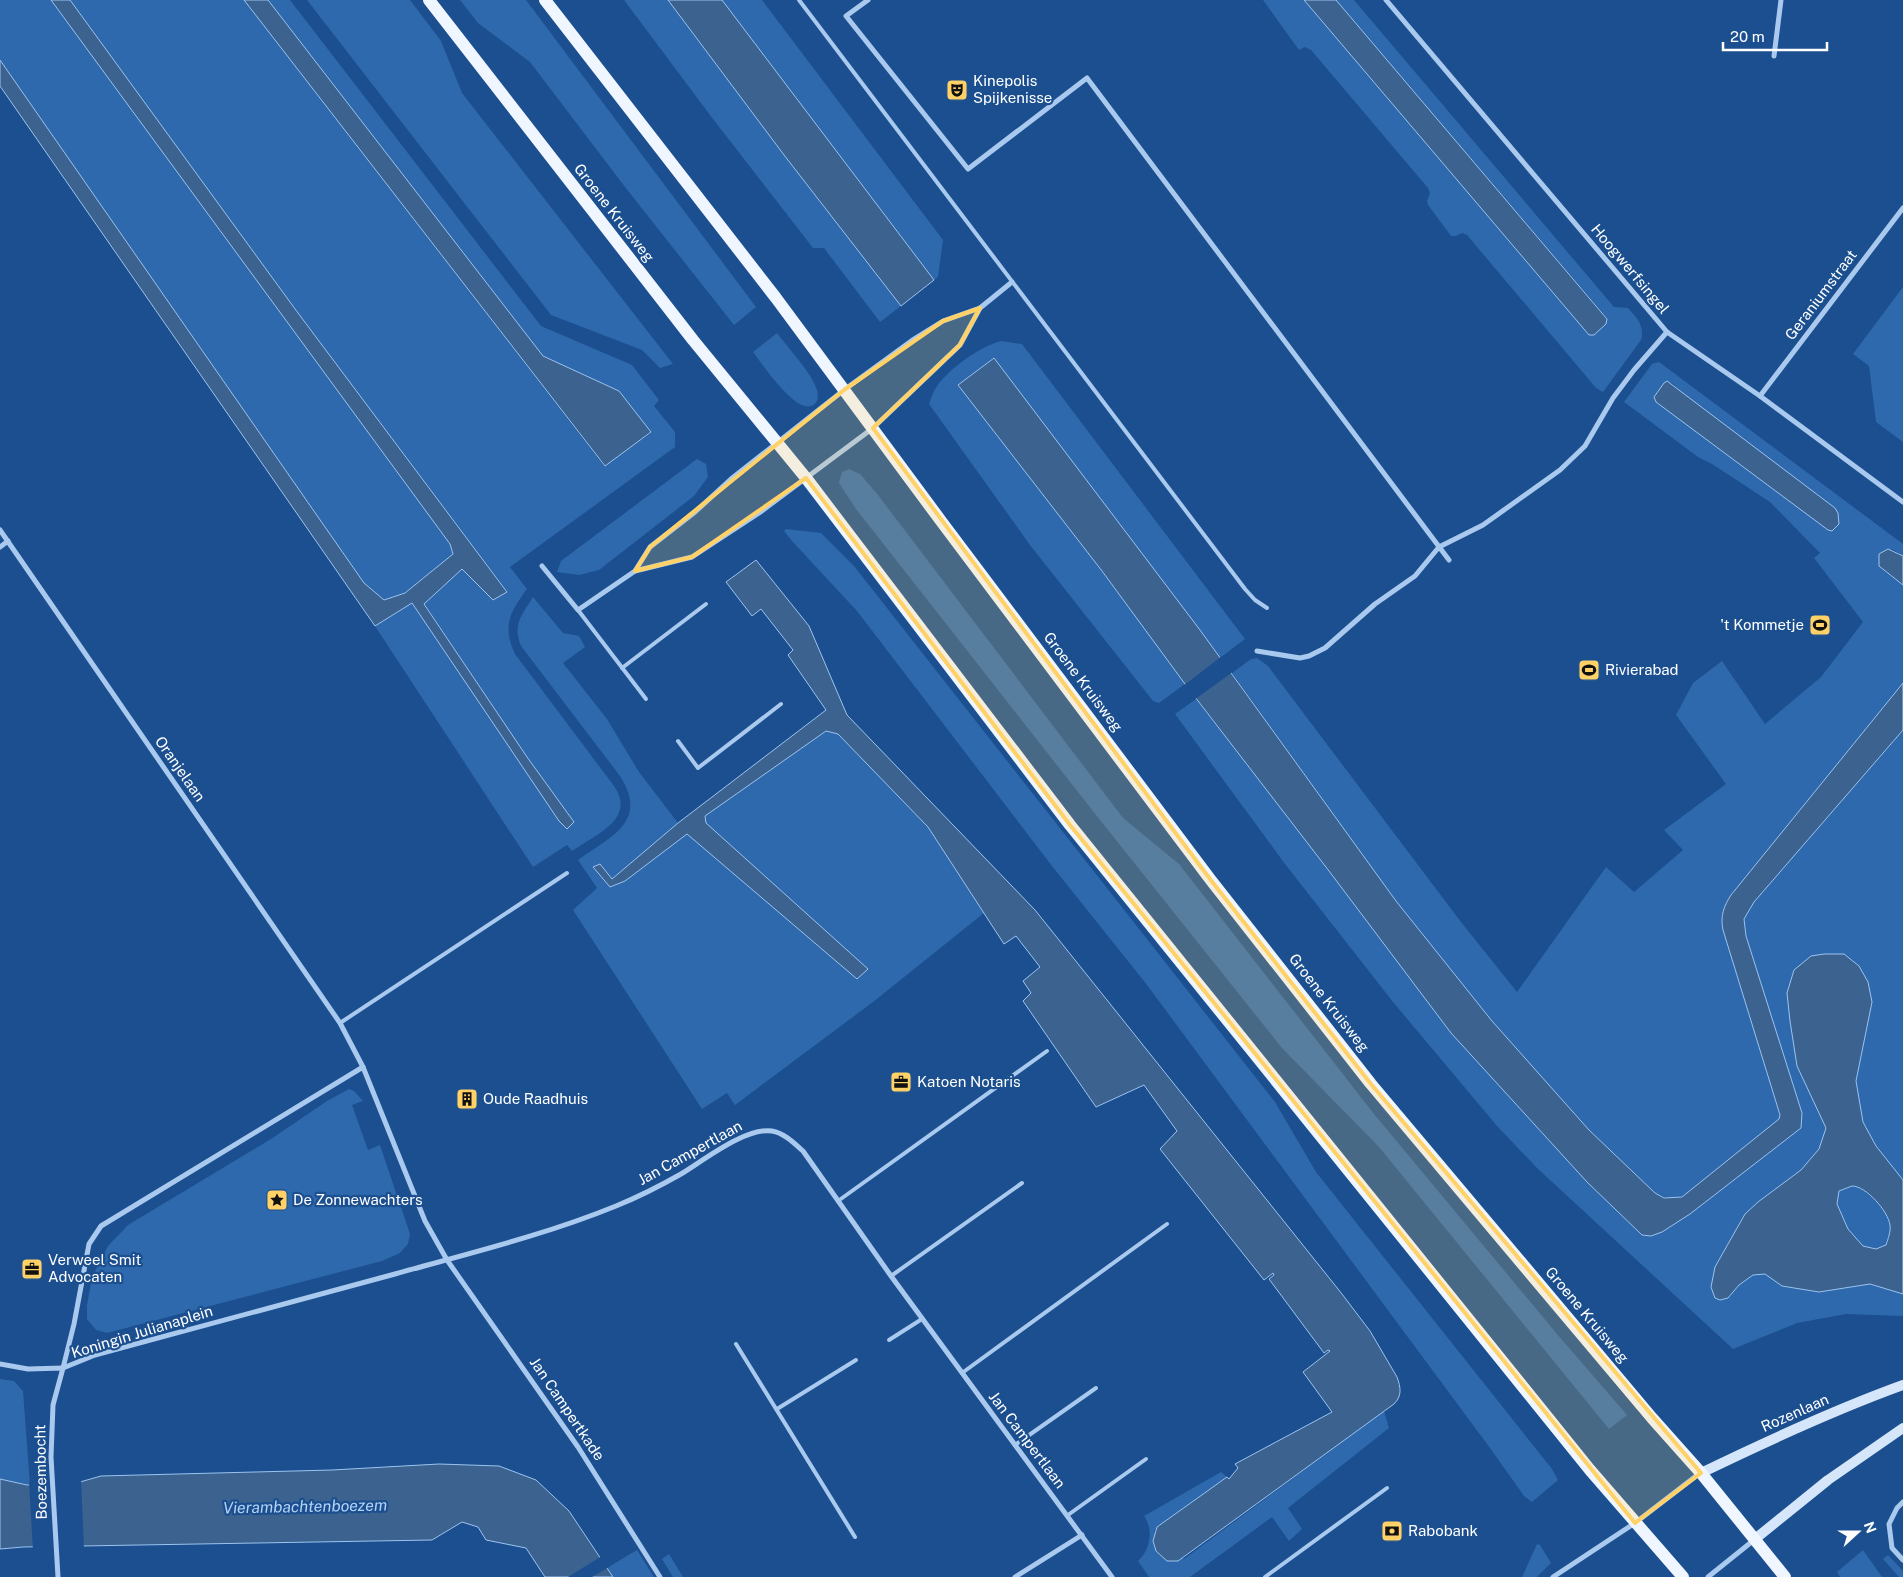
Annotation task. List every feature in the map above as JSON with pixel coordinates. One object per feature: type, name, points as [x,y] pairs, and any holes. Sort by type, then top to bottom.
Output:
[{"type":"main road","name":"Groene Kruisweg","points":[[429,0],[693,340],[806,478],[1070,825],[1590,1470],[1683,1577]]},
{"type":"main road","name":"Groene Kruisweg","points":[[545,0],[776,298],[1204,871],[1371,1084],[1652,1418],[1701,1473],[1785,1577]]},
{"type":"street","points":[[868,0],[846,16],[968,169],[1087,78],[1449,560]]},
{"type":"street","name":"Hoogwerfsingel","points":[[1386,0],[1667,332],[1760,396],[1903,502]]},
{"type":"street","points":[[1774,56],[1781,0]]},
{"type":"street","name":"Geraniumstraat","points":[[1760,396],[1903,208]]},
{"type":"street","points":[[635,571],[650,547],[695,512],[731,479],[844,390],[943,320],[980,308],[1012,282]]},
{"type":"street","points":[[542,566],[578,610],[635,571],[692,557],[758,513],[873,428],[960,345],[980,308]]},
{"type":"street","points":[[1257,651],[1300,658],[1310,656],[1325,648],[1375,604],[1415,576],[1439,547],[1484,525],[1568,464],[1585,446],[1613,398],[1634,370],[1667,332]]},
{"type":"street","name":"Oranjelaan","points":[[0,530],[340,1023],[363,1066]]},
{"type":"street","points":[[0,547],[8,541]]},
{"type":"street","points":[[363,1066],[425,1221],[447,1260]]},
{"type":"street","name":"Koningin Julianaplein","points":[[63,1368],[74,1324],[89,1244],[101,1226],[363,1066]]},
{"type":"street","name":"Jan Campertlaan","points":[[447,1260],[532,1236],[583,1219],[634,1198],[741,1137],[756,1131],[773,1131],[789,1138],[803,1151],[922,1319],[1112,1577]]},
{"type":"street","name":"Koningin Julianaplein","points":[[63,1368],[95,1355],[447,1260]]},
{"type":"street","name":"Jan Campertkade","points":[[447,1260],[578,1447],[660,1577]]},
{"type":"street","points":[[0,1364],[28,1369],[63,1368]]},
{"type":"street","name":"Boezembocht","points":[[58,1577],[51,1457],[53,1405],[63,1368]]},
{"type":"street","name":"Rozenlaan","points":[[1701,1473],[1786,1432],[1821,1419],[1853,1403],[1903,1385]]},
{"type":"street","points":[[1708,1577],[1828,1480],[1903,1428]]},
{"type":"street","points":[[1553,1577],[1635,1523],[1701,1473]]},
{"type":"street","points":[[1903,1502],[1897,1508],[1889,1524],[1892,1548],[1903,1560]]},
{"type":"street","points":[[1016,1577],[1082,1535]]},
{"type":"lane","points":[[799,0],[1245,589],[1255,600],[1267,608]]},
{"type":"lane","points":[[622,668],[706,604]]},
{"type":"lane","points":[[578,610],[646,698]]},
{"type":"lane","points":[[678,741],[698,768],[781,704]]},
{"type":"lane","points":[[340,1023],[567,873]]},
{"type":"lane","points":[[838,1201],[1047,1052]]},
{"type":"lane","points":[[891,1276],[1022,1183]]},
{"type":"lane","points":[[962,1373],[1167,1224]]},
{"type":"lane","points":[[888,1340],[922,1319]]},
{"type":"lane","points":[[736,1344],[855,1537]]},
{"type":"lane","points":[[777,1409],[856,1360]]},
{"type":"lane","points":[[1015,1445],[1096,1388]]},
{"type":"lane","points":[[1068,1515],[1146,1459]]},
{"type":"lane","points":[[1265,1577],[1387,1488]]},
{"type":"highlighted area","points":[[980,308],[960,345],[873,428],[1210,879],[1371,1084],[1701,1473],[1635,1523],[1070,825],[806,478],[692,557],[635,571],[650,547],[844,390],[943,321]]},
{"type":"shaded area","points":[[0,0],[51,0],[450,544],[453,554],[405,593],[384,600],[364,583],[0,60]]},
{"type":"shaded area","points":[[70,0],[244,0],[604,466],[651,433],[619,391],[543,356],[268,0],[290,0],[541,326],[632,365],[659,400],[654,406],[675,432],[675,447],[510,567],[527,589],[512,612],[510,620],[509,635],[515,654],[614,786],[620,798],[620,808],[617,817],[610,825],[572,851],[567,845],[533,867],[375,626],[412,603],[559,821],[567,829],[574,822],[527,757],[424,603],[462,569],[493,600],[507,591],[298,313]]},
{"type":"shaded area","points":[[307,0],[410,0],[441,41],[462,93],[673,364],[660,368],[642,350],[551,315]]},
{"type":"shaded area","points":[[460,0],[526,0],[756,307],[734,325],[625,187],[530,62],[478,23]]},
{"type":"shaded area","points":[[624,0],[668,0],[784,155],[901,306],[880,322],[824,248],[813,248]]},
{"type":"shaded area","points":[[722,0],[762,0],[943,240],[938,277],[934,280]]},
{"type":"shaded area","points":[[1263,0],[1304,0],[1589,335],[1607,318],[1336,0],[1354,0],[1614,307],[1628,308],[1641,326],[1641,340],[1603,392],[1596,388],[1467,235],[1462,233],[1451,236],[1428,205],[1427,201],[1430,193],[1428,188],[1311,50],[1305,47],[1299,50]]},
{"type":"shaded area","points":[[1903,287],[1903,442],[1876,422],[1869,366],[1853,354]]},
{"type":"shaded area","points":[[777,333],[805,368],[814,383],[818,396],[817,401],[810,406],[802,405],[792,399],[753,352]]},
{"type":"shaded area","points":[[1001,341],[1022,344],[1245,639],[1220,658],[993,358],[958,385],[1102,571],[1185,684],[1159,703],[1153,701],[1030,545],[929,404],[937,386],[949,372],[975,353]]},
{"type":"shaded area","points":[[1659,362],[1903,544],[1903,556],[1892,549],[1882,569],[1903,585],[1903,683],[1731,895],[1723,912],[1723,930],[1780,1116],[1778,1120],[1690,1192],[1681,1197],[1672,1198],[1655,1193],[1589,1130],[1492,1021],[1396,901],[1232,673],[1251,659],[1257,658],[1268,666],[1461,922],[1517,992],[1606,867],[1634,892],[1683,850],[1664,830],[1726,784],[1676,715],[1693,683],[1722,661],[1765,724],[1821,677],[1863,622],[1814,558],[1820,553],[1770,502],[1698,457],[1624,402],[1652,364]],"holes":[[[1672,383],[1832,530],[1828,530],[1656,402]]]},
{"type":"shaded area","points":[[697,459],[706,464],[708,477],[694,496],[599,570],[579,575],[557,572],[561,561]]},
{"type":"shaded area","points":[[849,469],[860,474],[878,495],[1123,818],[1179,864],[1374,1114],[1627,1415],[1609,1429],[1379,1147],[1282,1048],[856,509],[839,483],[842,472]]},
{"type":"shaded area","points":[[786,529],[821,533],[854,566],[1275,1102],[1316,1172],[1552,1469],[1558,1480],[1532,1502],[1524,1496],[1147,985],[1052,866],[857,611],[792,541],[784,531]]},
{"type":"shaded area","points":[[533,597],[563,633],[579,636],[585,647],[563,663],[607,719],[639,772],[678,823],[612,879],[600,865],[610,887],[625,881],[687,833],[856,978],[867,968],[705,823],[705,816],[826,731],[838,734],[928,827],[984,913],[873,1002],[735,1105],[727,1093],[702,1109],[573,910],[597,888],[578,860],[603,843],[622,826],[628,816],[630,805],[628,792],[620,776],[521,646],[518,638],[518,626],[522,615]]},
{"type":"shaded area","points":[[1196,699],[1451,1033],[1587,1182],[1642,1235],[1690,1214],[1801,1128],[1802,1113],[1746,936],[1744,919],[1754,902],[1903,730],[1903,1180],[1876,1146],[1863,1122],[1856,1081],[1872,1002],[1817,1106],[1826,1128],[1819,1150],[1801,1170],[1745,1214],[1715,1267],[1728,1298],[1739,1285],[1753,1275],[1765,1274],[1782,1286],[1819,1292],[1870,1284],[1903,1294],[1903,1316],[1846,1314],[1797,1323],[1733,1349],[1537,1168],[1497,1126],[1393,1002],[1285,864],[1175,714]]},
{"type":"shaded area","points":[[349,1089],[354,1091],[363,1101],[352,1105],[368,1150],[380,1145],[410,1234],[408,1244],[400,1253],[382,1261],[107,1333],[96,1330],[87,1319],[87,1305],[92,1277],[108,1246],[128,1225],[271,1139],[327,1101]]},
{"type":"shaded area","points":[[1852,1186],[1864,1190],[1876,1200],[1885,1213],[1890,1227],[1886,1245],[1876,1249],[1863,1246],[1848,1229],[1837,1204],[1839,1191]]},
{"type":"shaded area","points":[[0,1379],[14,1381],[23,1391],[30,1485],[0,1479]]},
{"type":"shaded area","points":[[1384,1411],[1389,1428],[1288,1508],[1302,1529],[1289,1541],[1272,1517],[1190,1577],[1149,1577],[1138,1561],[1148,1546],[1150,1533],[1144,1516],[1221,1472],[1227,1477],[1157,1527],[1154,1532],[1184,1559]]},
{"type":"shaded area","points":[[1537,1544],[1540,1545],[1551,1563],[1537,1577],[1522,1577]]},
{"type":"shaded area","points":[[637,1550],[654,1577],[613,1577],[607,1568]]},
{"type":"shaded area","points":[[1863,1550],[1882,1577],[1840,1577],[1837,1572]]},
{"type":"shaded area","points":[[669,1554],[683,1577],[673,1577],[662,1559]]},
{"type":"shaded area","points":[[1888,1555],[1903,1571],[1903,1577],[1899,1577],[1883,1559]]},
{"type":"water","points":[[51,0],[70,0],[298,313],[507,592],[493,600],[462,569],[424,604],[527,757],[574,822],[567,829],[559,821],[412,603],[375,626],[0,86],[0,60],[364,583],[384,600],[405,593],[453,554],[450,544]]},
{"type":"water","points":[[244,0],[268,0],[543,356],[619,391],[651,432],[605,466]]},
{"type":"water","points":[[668,0],[722,0],[934,280],[901,306],[784,155]]},
{"type":"water","points":[[1304,0],[1336,0],[1607,319],[1606,324],[1594,335],[1589,335]]},
{"type":"water","points":[[994,358],[1200,630],[1396,901],[1492,1021],[1589,1130],[1655,1193],[1664,1198],[1682,1197],[1779,1119],[1780,1115],[1723,930],[1723,911],[1731,895],[1903,683],[1903,730],[1754,902],[1744,919],[1746,936],[1802,1113],[1801,1128],[1690,1214],[1662,1232],[1651,1236],[1642,1235],[1587,1182],[1451,1033],[1185,684],[1102,571],[958,385]]},
{"type":"water","points":[[1667,381],[1835,508],[1838,513],[1839,524],[1832,531],[1828,530],[1656,402],[1654,397]]},
{"type":"water","points":[[1888,549],[1903,556],[1903,585],[1879,566],[1879,554]]},
{"type":"water","points":[[756,560],[809,626],[847,715],[1035,910],[1342,1294],[1370,1331],[1397,1377],[1400,1392],[1394,1404],[1178,1561],[1167,1561],[1156,1551],[1153,1541],[1157,1527],[1227,1477],[1229,1479],[1238,1468],[1235,1464],[1332,1412],[1303,1372],[1330,1351],[1328,1350],[1324,1353],[1269,1279],[1274,1275],[1273,1273],[1264,1280],[1160,1149],[1177,1131],[1144,1085],[1096,1107],[1023,1001],[1031,993],[1023,981],[1040,967],[1016,936],[1004,944],[928,827],[838,734],[826,731],[705,816],[706,823],[868,969],[857,979],[687,834],[625,881],[610,887],[593,867],[600,864],[612,879],[678,823],[826,710],[788,655],[793,650],[761,609],[752,616],[726,582]]},
{"type":"water","points":[[1844,954],[1859,966],[1868,982],[1872,1002],[1856,1081],[1863,1122],[1876,1146],[1903,1180],[1903,1294],[1870,1284],[1819,1292],[1782,1286],[1765,1274],[1753,1275],[1739,1285],[1728,1298],[1720,1300],[1715,1298],[1711,1287],[1715,1267],[1745,1214],[1801,1170],[1819,1149],[1826,1128],[1797,1066],[1787,993],[1794,970],[1811,956]],"holes":[[[1852,1186],[1858,1187],[1876,1200],[1885,1213],[1890,1225],[1886,1245],[1876,1249],[1863,1246],[1848,1229],[1837,1204],[1839,1191]]]},
{"type":"water","name":"Vierambachtenboezem","points":[[439,1464],[499,1466],[536,1480],[569,1511],[613,1577],[545,1577],[526,1548],[486,1540],[478,1527],[462,1522],[432,1540],[23,1547],[0,1549],[0,1479],[27,1485],[80,1482],[101,1476],[332,1470]]},
{"type":"pier","points":[[1222,656],[1234,671],[1194,700],[1183,686]]},
{"type":"pier","points":[[81,1479],[84,1549],[33,1550],[29,1482]]},
{"type":"pier","points":[[602,1556],[609,1567],[592,1577],[568,1577]]},
{"type":"place","name":"Kinepolis Spijkenisse","points":[[957,90]]},
{"type":"place","name":"'t Kommetje","points":[[1820,625]]},
{"type":"place","name":"Rivierabad","points":[[1589,670]]},
{"type":"place","name":"Katoen Notaris","points":[[901,1082]]},
{"type":"place","name":"Oude Raadhuis","points":[[467,1099]]},
{"type":"place","name":"De Zonnewachters","points":[[277,1200]]},
{"type":"place","name":"Verweel Smit Advocaten","points":[[32,1269]]},
{"type":"place","name":"Rabobank","points":[[1392,1531]]}]
